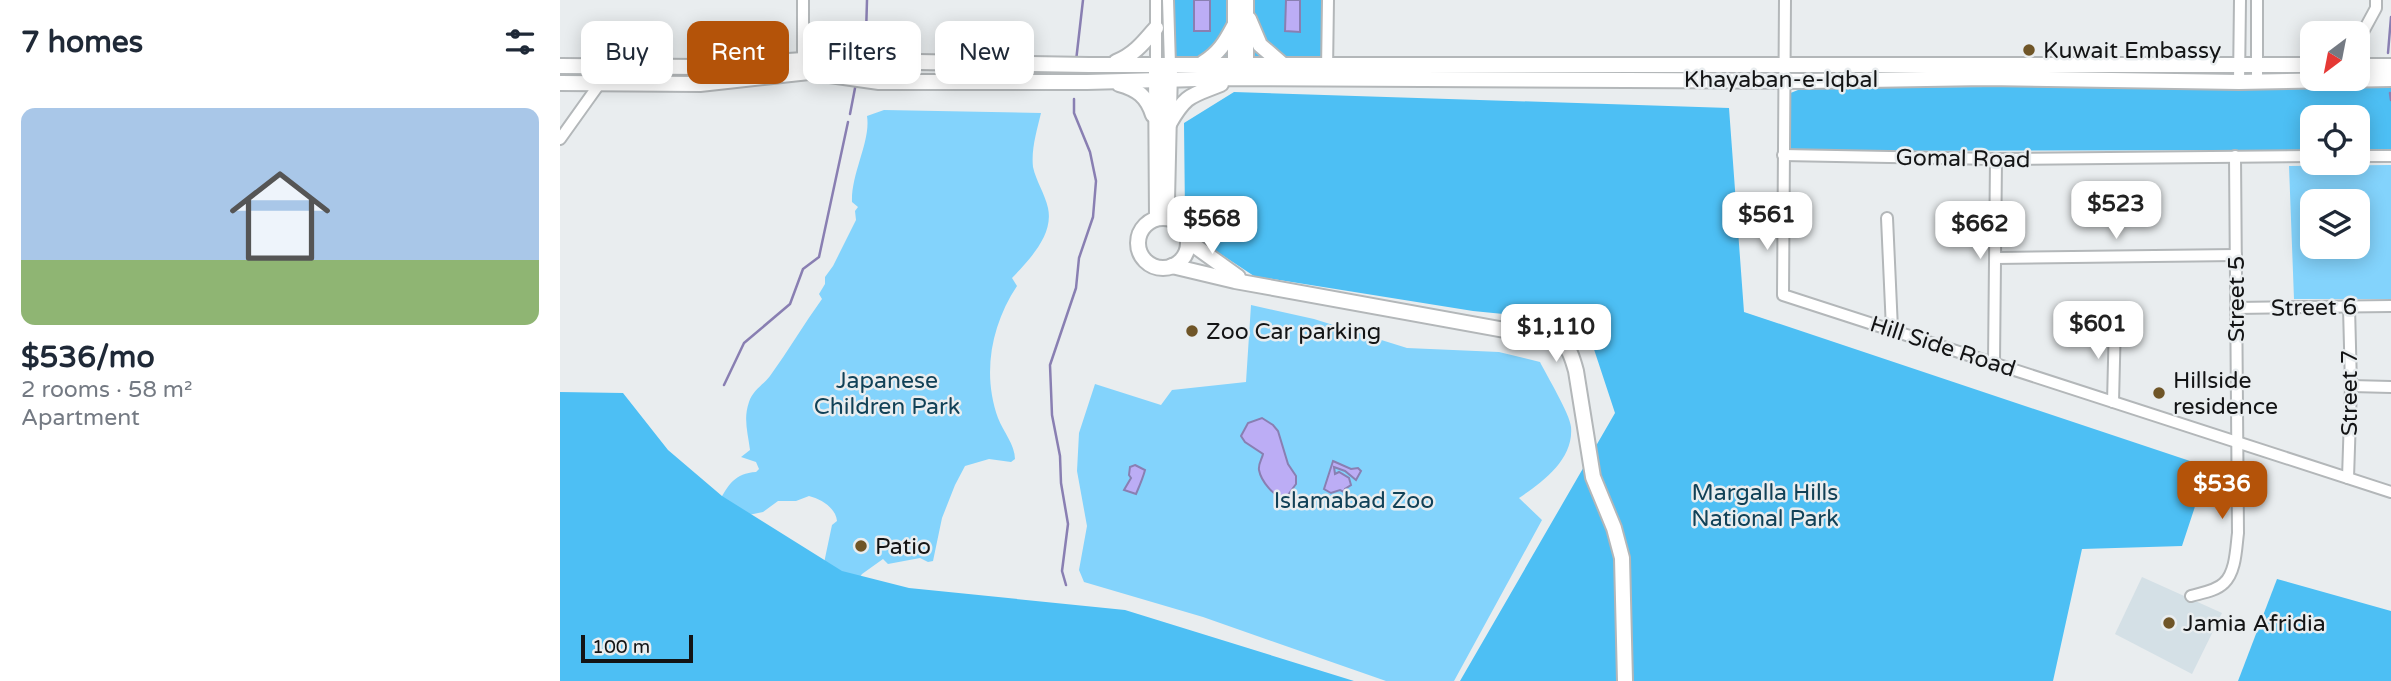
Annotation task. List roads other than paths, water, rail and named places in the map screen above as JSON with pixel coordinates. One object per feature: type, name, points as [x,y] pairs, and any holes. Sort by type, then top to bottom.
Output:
[{"type":"main road","points":[[1202,64],[1223,48],[1243,4]]},
{"type":"main road","points":[[1243,4],[1260,46],[1281,64]]},
{"type":"main road","points":[[1240,71],[1243,4]]},
{"type":"main road","points":[[1236,24],[1240,71]]},
{"type":"main road","points":[[1108,65],[1127,58],[1142,46],[1156,27]]},
{"type":"main road","name":"Khayaban-e-Iqbal","points":[[673,67],[803,60]]},
{"type":"main road","name":"Khayaban-e-Iqbal","points":[[921,62],[1108,65],[1163,72],[1240,71],[1281,64],[2300,65]]},
{"type":"main road","name":"Khayaban-e-Iqbal","points":[[650,84],[700,85],[809,72],[879,82],[1087,82],[1112,81],[1202,64],[1325,80],[1986,78],[2239,82],[2391,79]]},
{"type":"main road","name":"Khayaban-e-Iqbal","points":[[560,66],[581,66]]},
{"type":"main road","points":[[2370,66],[2391,66]]},
{"type":"main road","points":[[1163,125],[1191,95],[1240,71]]},
{"type":"main road","points":[[1163,72],[1163,218]]},
{"type":"main road","points":[[1112,81],[1135,89],[1144,97],[1163,125]]},
{"type":"main road","name":"Khayaban-e-Iqbal","points":[[560,83],[581,83]]},
{"type":"main road","points":[[1246,282],[1199,251],[1188,241],[1183,227],[1163,218],[1143,227],[1139,234],[1139,251],[1144,259],[1162,268],[1172,266],[1246,282],[1554,337],[1562,341],[1573,358],[1576,371],[1593,477],[1614,528],[1622,558],[1625,681]]},
{"type":"main road","points":[[1172,266],[1184,256],[1188,241]]},
{"type":"street","points":[[803,0],[803,21]]},
{"type":"street","points":[[1156,0],[1156,27],[1163,72]]},
{"type":"street","points":[[1163,72],[1168,0]]},
{"type":"street","points":[[1325,80],[1328,64],[1328,0]]},
{"type":"street","points":[[1783,155],[1785,0]]},
{"type":"street","points":[[2239,82],[2240,0]]},
{"type":"street","points":[[2257,0],[2258,81]]},
{"type":"street","points":[[2369,21],[2376,8],[2376,0]]},
{"type":"street","points":[[560,139],[599,84]]},
{"type":"street","name":"Gomal Road","points":[[1783,155],[1996,159],[2300,156]]},
{"type":"street","name":"Hill Side Road","points":[[1783,155],[1783,295],[2391,492]]},
{"type":"street","name":"Street 5","points":[[2191,596],[2224,583],[2235,560],[2238,533],[2235,156]]},
{"type":"street","points":[[2370,156],[2391,156]]},
{"type":"street","points":[[1994,363],[1996,159]]},
{"type":"street","points":[[1887,218],[1892,329]]},
{"type":"street","points":[[1996,258],[2236,255]]},
{"type":"street","name":"Street 6","points":[[2236,308],[2391,306]]},
{"type":"street","name":"Street 7","points":[[2348,478],[2351,386],[2349,307]]},
{"type":"street","points":[[2113,402],[2115,321]]},
{"type":"street","points":[[2351,386],[2391,387]]},
{"type":"waterway","points":[[866,21],[867,0]]},
{"type":"waterway","points":[[1076,61],[1083,0]]},
{"type":"waterway","points":[[2388,53],[2391,17]]},
{"type":"waterway","points":[[850,114],[856,84]]},
{"type":"waterway","points":[[2390,93],[2391,100]]},
{"type":"waterway","points":[[1066,585],[1062,571],[1068,524],[1052,415],[1050,365],[1076,288],[1079,258],[1093,217],[1096,181],[1090,152],[1074,113],[1074,99]]},
{"type":"waterway","points":[[724,385],[744,343],[790,304],[803,269],[819,257],[848,122]]},
{"type":"place","name":"Kuwait Embassy","points":[[2029,50]]},
{"type":"place","name":"Zoo Car parking","points":[[1192,331]]},
{"type":"place","name":"Hillside residence","points":[[2159,393]]},
{"type":"place","name":"Patio","points":[[861,546]]},
{"type":"place","name":"Jamia Afridia","points":[[2169,623]]},
{"type":"park label","name":"Japanese Children Park","points":[[887,393]]},
{"type":"park label","name":"Islamabad Zoo","points":[[1354,500]]},
{"type":"park label","name":"Margalla Hills National Park","points":[[1765,505]]}]
